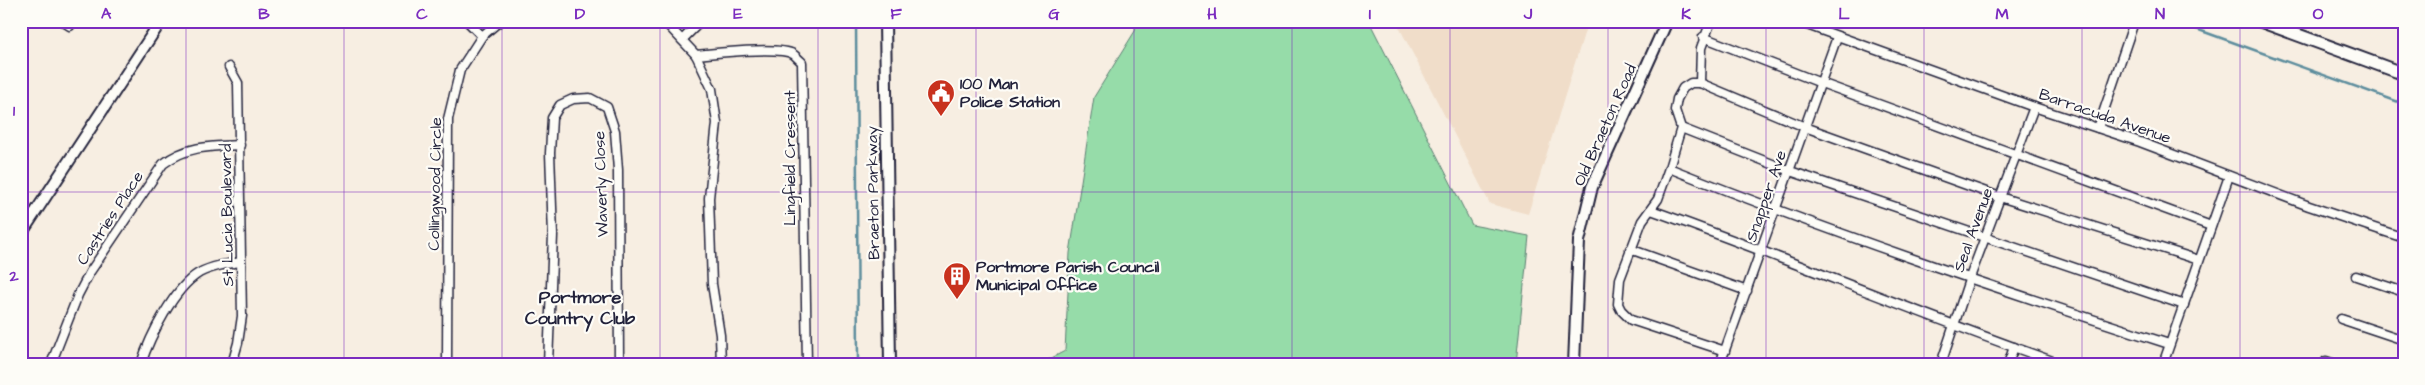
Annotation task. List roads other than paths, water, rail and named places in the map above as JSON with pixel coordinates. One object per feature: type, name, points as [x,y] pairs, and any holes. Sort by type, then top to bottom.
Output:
[{"type":"main road","points":[[2260,21],[2404,74]]},
{"type":"street","points":[[62,21],[70,26]]},
{"type":"street","points":[[21,234],[161,21]]},
{"type":"street","points":[[467,21],[482,36]]},
{"type":"street","points":[[485,21],[492,28]]},
{"type":"street","name":"Collingwood Circle","points":[[447,364],[448,119],[460,70],[482,36],[500,21]]},
{"type":"street","points":[[664,21],[696,55],[712,89],[717,123],[709,198],[712,284],[720,335],[721,364]]},
{"type":"street","points":[[672,28],[680,21]]},
{"type":"street","points":[[682,40],[701,21]]},
{"type":"street","name":"Braeton Parkway","points":[[885,21],[890,364]]},
{"type":"street","name":"Old Braeton Road","points":[[1574,364],[1579,241],[1592,187],[1667,21]]},
{"type":"street","points":[[1700,83],[1700,59],[1703,37],[1711,21]]},
{"type":"street","name":"Barracuda Avenue","points":[[1796,21],[1837,38],[2183,157],[2229,176],[2404,238]]},
{"type":"street","points":[[2098,128],[2134,22]]},
{"type":"street","points":[[1703,37],[1821,83],[2211,226]]},
{"type":"street","name":"Snapper Ave","points":[[1720,364],[1837,38]]},
{"type":"street","name":"Lingfield Cressent","points":[[696,55],[724,51],[773,51],[792,53],[802,62],[807,364]]},
{"type":"street","name":"St Lucia Boulevard","points":[[229,67],[238,83],[242,316],[232,364]]},
{"type":"street","points":[[1725,351],[1640,324],[1625,316],[1618,304],[1617,294],[1620,279],[1630,249],[1642,221],[1651,210],[1669,168],[1681,128],[1675,110],[1677,99],[1683,88],[1691,83],[1700,83],[1805,126],[2000,197],[2199,260]]},
{"type":"street","name":"Waverly Close","points":[[548,364],[553,235],[550,153],[552,118],[560,105],[573,99],[590,98],[607,107],[615,131],[618,170],[619,364]]},
{"type":"street","name":"Seal Avenue","points":[[1941,364],[1969,280],[2034,107]]},
{"type":"street","points":[[1681,128],[1790,171],[1985,239],[2184,305]]},
{"type":"street","name":"Castries Place","points":[[51,364],[78,295],[90,272],[163,164],[176,155],[203,146],[240,145]]},
{"type":"street","points":[[1669,168],[1776,210],[1969,280],[2170,344]]},
{"type":"street","points":[[2163,364],[2229,176]]},
{"type":"street","points":[[1651,210],[1762,250],[1954,326],[2058,363]]},
{"type":"street","points":[[1630,249],[1747,291]]},
{"type":"street","points":[[141,364],[157,325],[185,284],[210,268],[241,262]]},
{"type":"street","points":[[2356,276],[2404,292]]},
{"type":"street","points":[[2341,319],[2404,340]]},
{"type":"street","points":[[2008,364],[2014,347]]},
{"type":"street","points":[[2326,361],[2335,364]]},
{"type":"waterway","points":[[856,21],[858,364]]},
{"type":"waterway","points":[[2174,21],[2404,104]]},
{"type":"place","name":"100 Man Police Station","points":[[941,117]]},
{"type":"place","name":"Portmore Parish Council Municipal Office","points":[[957,300]]},
{"type":"district","name":"Portmore Country Club","points":[[580,307]]}]
